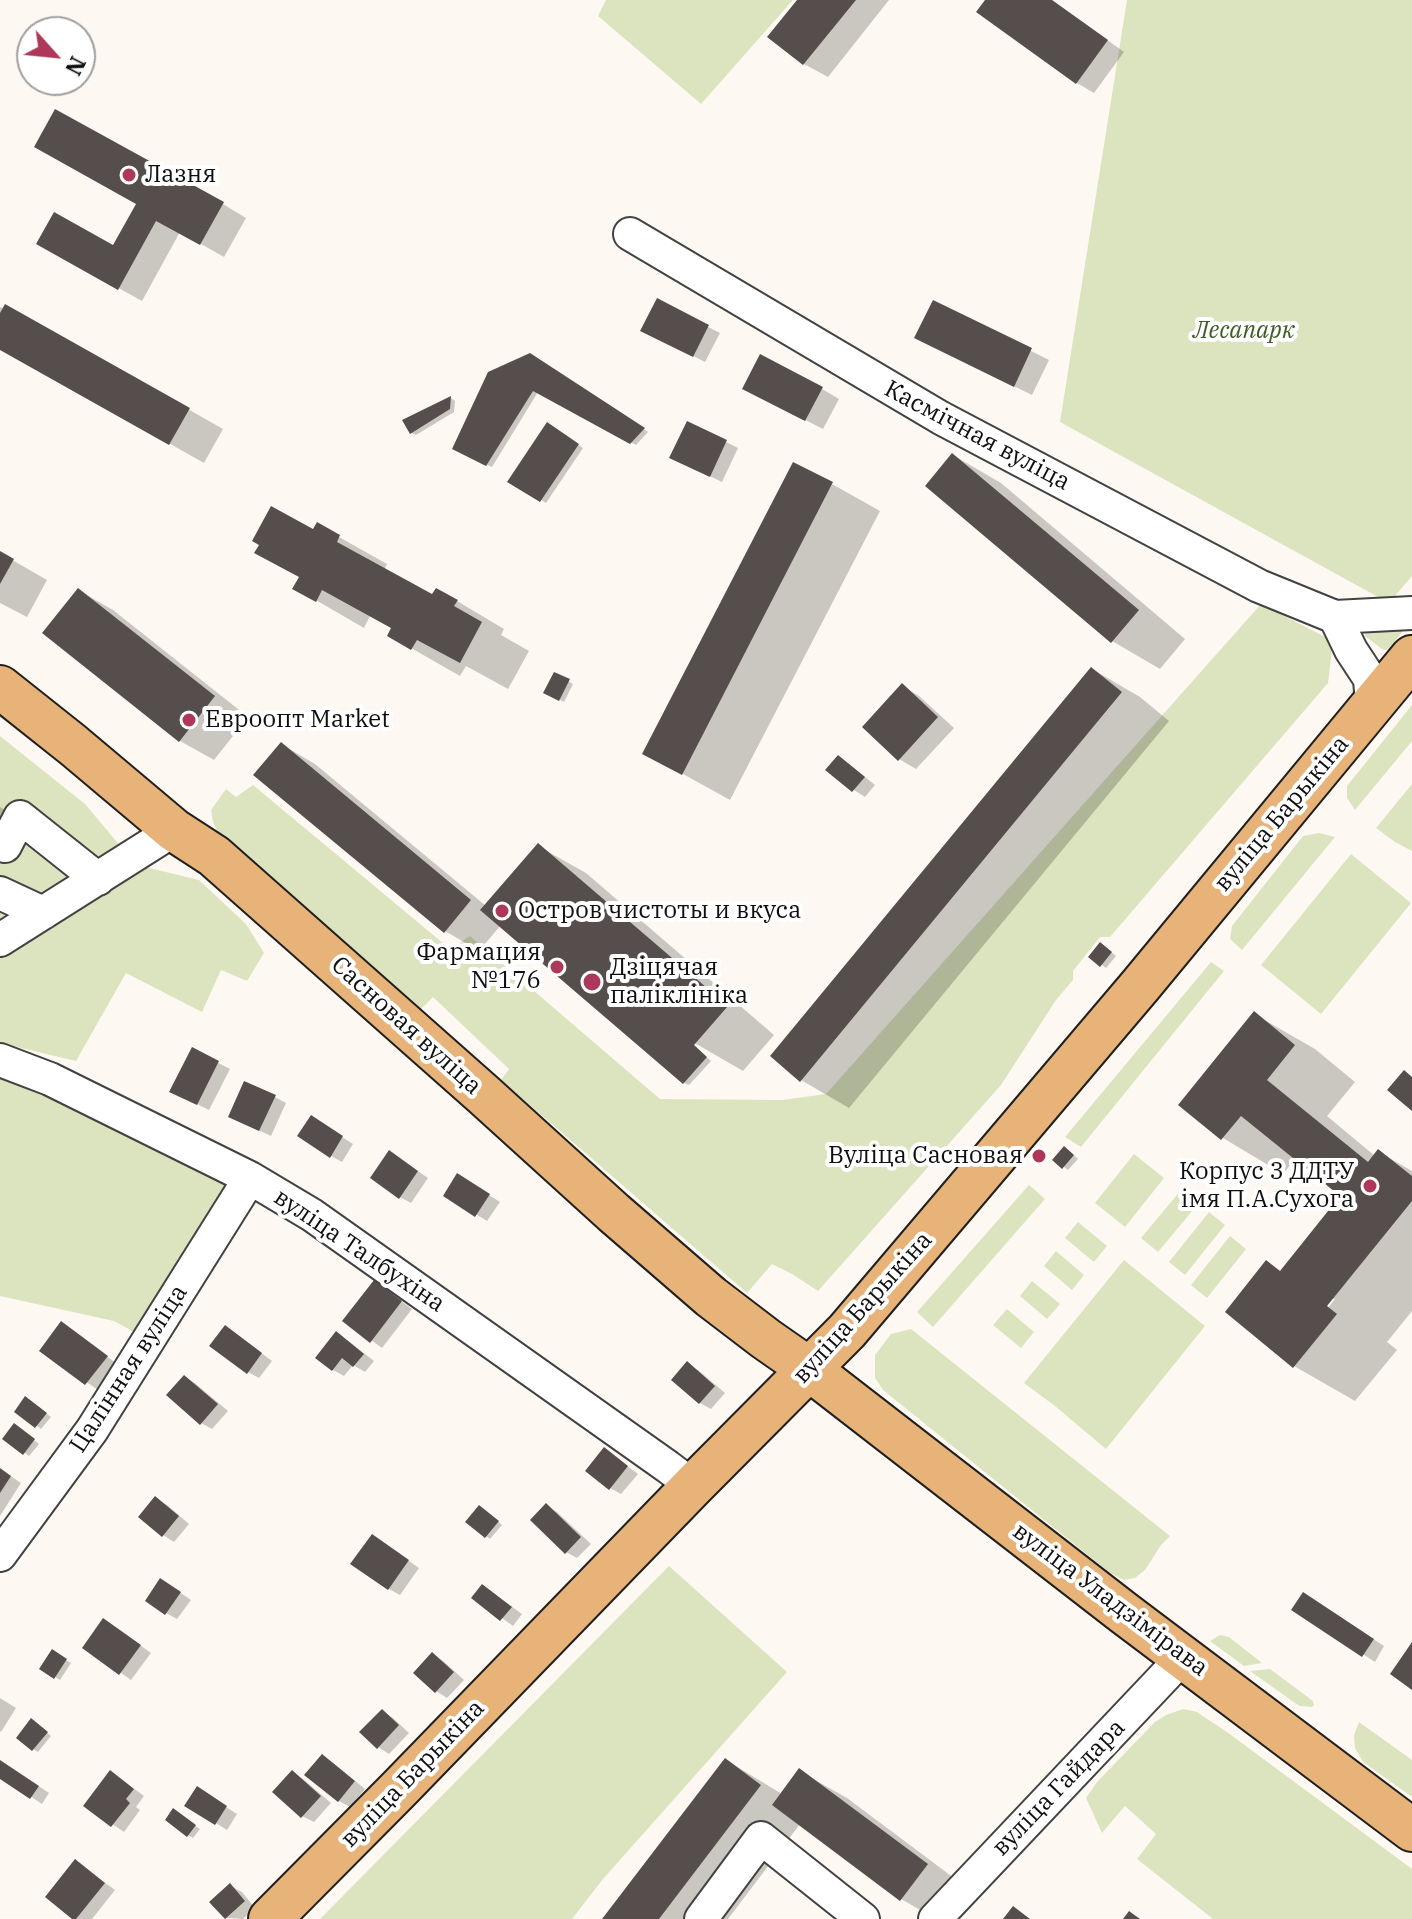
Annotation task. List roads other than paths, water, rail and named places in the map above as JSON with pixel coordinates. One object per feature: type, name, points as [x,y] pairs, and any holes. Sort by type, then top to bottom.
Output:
[{"type":"main road","name":"вуліца Барыкіна","points":[[270,1919],[847,1331],[1014,1137],[1412,657]]},
{"type":"main road","name":"Сасновая вуліца","points":[[0,687],[174,830],[214,856],[711,1297],[809,1369]]},
{"type":"main road","name":"вуліца Уладзімірава","points":[[809,1369],[1412,1830]]},
{"type":"street","name":"Касмічная вуліца","points":[[630,234],[941,418],[1259,586],[1335,617],[1412,613]]},
{"type":"street","points":[[1335,617],[1370,679],[1372,705]]},
{"type":"street","points":[[0,845],[5,846],[20,817],[98,879]]},
{"type":"street","points":[[0,940],[174,830]]},
{"type":"street","points":[[0,893],[43,913]]},
{"type":"street","name":"вуліца Талбухіна","points":[[0,1060],[50,1079],[250,1178],[312,1215],[693,1486]]},
{"type":"street","name":"Цалінная вуліца","points":[[0,1555],[92,1430],[250,1178]]},
{"type":"street","name":"вуліца Гайдара","points":[[935,1919],[1183,1657]]},
{"type":"street","points":[[701,1919],[761,1838],[863,1919]]},
{"type":"place","name":"Лазня","points":[[129,175]]},
{"type":"place","name":"Евроопт Market","points":[[189,720]]},
{"type":"place","name":"Остров чистоты и вкуса","points":[[502,911]]},
{"type":"place","name":"Фармация №176","points":[[557,967]]},
{"type":"place","name":"Дзіцячая паліклініка","points":[[592,982]]},
{"type":"place","name":"Вуліца Сасновая","points":[[1039,1156]]},
{"type":"place","name":"Корпус 3 ДДТУ імя П.А.Сухога","points":[[1370,1186]]},
{"type":"park label","name":"Лесапарк","points":[[1244,331]]}]
